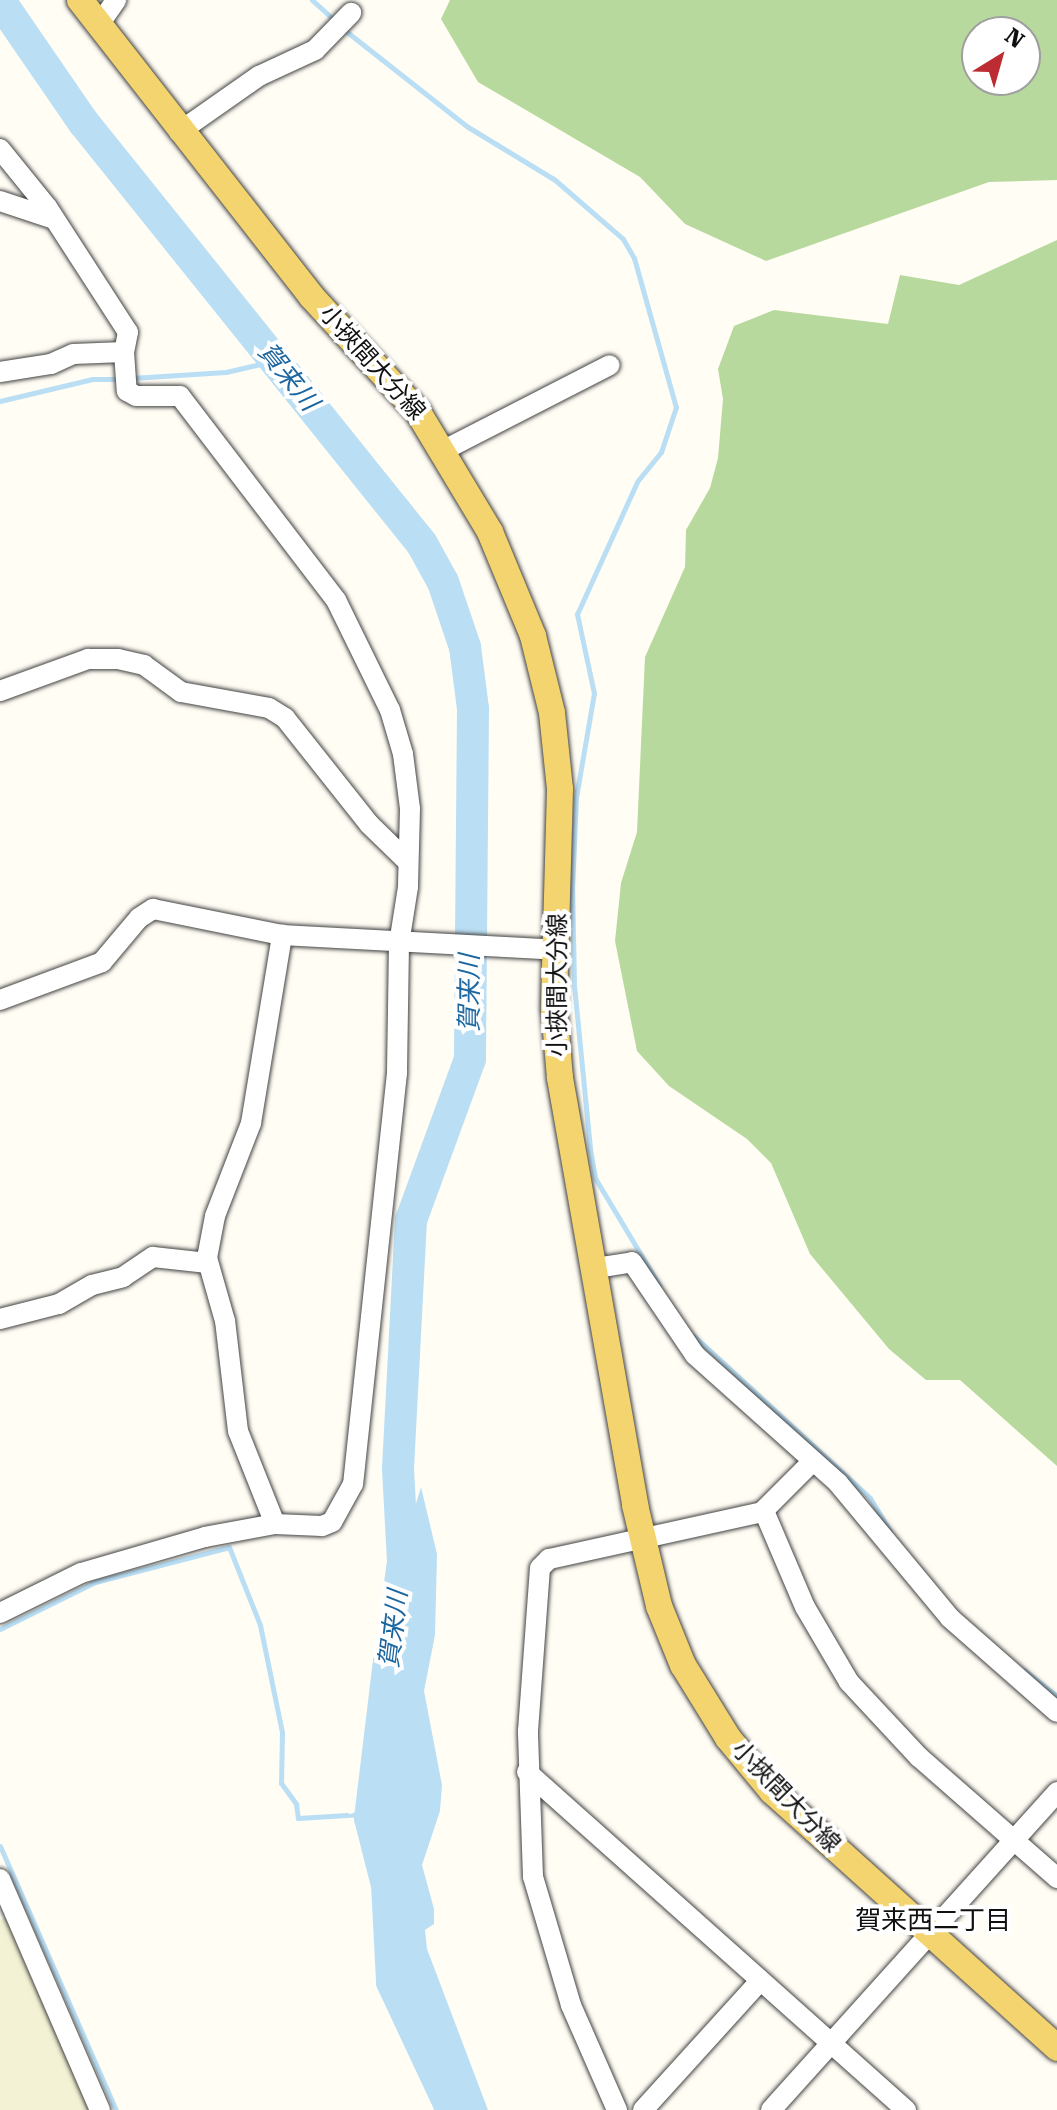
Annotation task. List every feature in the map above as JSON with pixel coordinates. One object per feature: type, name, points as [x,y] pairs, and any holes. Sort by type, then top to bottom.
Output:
[{"type":"main road","name":"小挾間大分線","points":[[80,0],[179,132],[312,297],[402,392],[444,450],[514,586],[545,682],[560,789],[545,950],[560,1078],[642,1539],[674,1646],[728,1738],[788,1806],[1057,2048]]},
{"type":"street","points":[[98,26],[116,0]]},
{"type":"street","points":[[179,132],[259,76],[315,50],[351,13]]},
{"type":"street","points":[[0,149],[54,219],[128,332],[124,352],[127,391],[136,396],[180,396],[344,613],[390,710],[403,754],[408,862],[397,1073],[355,1475],[332,1522],[275,1524],[205,1537],[81,1573],[0,1613]]},
{"type":"street","points":[[0,201],[34,216],[54,219]]},
{"type":"street","points":[[0,372],[51,364],[73,354],[124,352]]},
{"type":"street","points":[[444,450],[610,365]]},
{"type":"street","points":[[0,691],[88,659],[118,659],[144,665],[181,692],[269,708],[285,718],[369,824],[408,862]]},
{"type":"street","points":[[0,1000],[102,962],[139,918],[153,909],[282,935],[406,945],[545,950]]},
{"type":"street","points":[[275,1524],[238,1431],[225,1321],[208,1263],[215,1216],[251,1123],[282,935]]},
{"type":"street","points":[[0,1319],[59,1304],[92,1285],[123,1277],[153,1257],[208,1263]]},
{"type":"street","points":[[596,1268],[632,1262],[695,1355],[853,1500],[950,1618],[1057,1712]]},
{"type":"street","points":[[617,2110],[545,1929],[533,1877],[527,1772],[541,1565],[549,1559],[764,1511],[813,1461]]},
{"type":"street","points":[[764,1511],[805,1607],[849,1682],[893,1731],[1057,1878]]},
{"type":"street","points":[[527,1772],[906,2110]]},
{"type":"street","points":[[771,2110],[1057,1792]]},
{"type":"street","points":[[0,1879],[100,2110]]},
{"type":"street","points":[[643,2110],[760,1981]]},
{"type":"shaded area","points":[[10,1916],[94,2110],[0,2110],[0,1920]]},
{"type":"green space","points":[[450,0],[1057,0],[1057,180],[989,182],[766,261],[685,224],[640,177],[478,82],[441,19]]},
{"type":"green space","points":[[1057,240],[1057,1466],[960,1380],[926,1380],[889,1349],[810,1254],[771,1163],[747,1139],[669,1086],[637,1051],[615,941],[621,883],[637,832],[645,657],[685,567],[686,530],[710,488],[718,458],[723,399],[718,369],[734,326],[774,310],[888,324],[900,275],[959,285]]},
{"type":"water","points":[[421,1487],[437,1554],[435,1635],[424,1691],[442,1785],[440,1811],[422,1865],[434,1909],[434,1924],[425,1930],[427,1949],[488,2110],[458,2110],[386,1946],[382,1920],[390,1880],[380,1817],[340,1818],[382,1802],[384,1668],[396,1570]]},
{"type":"waterway","points":[[312,0],[335,21]]},
{"type":"waterway","name":"賀来川","points":[[0,1],[84,123],[422,544],[443,582],[465,647],[473,709],[470,1059],[411,1220],[398,1469],[403,1562],[399,1592]]},
{"type":"waterway","points":[[342,28],[468,127],[555,180],[623,239],[634,258],[676,407],[661,452],[637,482],[577,614],[594,693],[576,797],[572,887],[574,985],[590,1149],[595,1178],[659,1285]]},
{"type":"waterway","points":[[131,378],[226,372],[278,360]]},
{"type":"waterway","points":[[0,401],[92,379],[121,379]]},
{"type":"waterway","points":[[694,1336],[870,1498],[890,1531]]},
{"type":"waterway","points":[[0,1629],[95,1582],[229,1547],[260,1625],[282,1732],[281,1783],[296,1804],[298,1818],[347,1815]]},
{"type":"waterway","name":"賀来川","points":[[390,1653],[370,1818],[387,1885],[392,1982],[452,2110]]},
{"type":"waterway","points":[[1024,1670],[1057,1696]]},
{"type":"waterway","points":[[0,1846],[116,2110]]},
{"type":"district","name":"賀来西二丁目","points":[[933,1921]]}]
